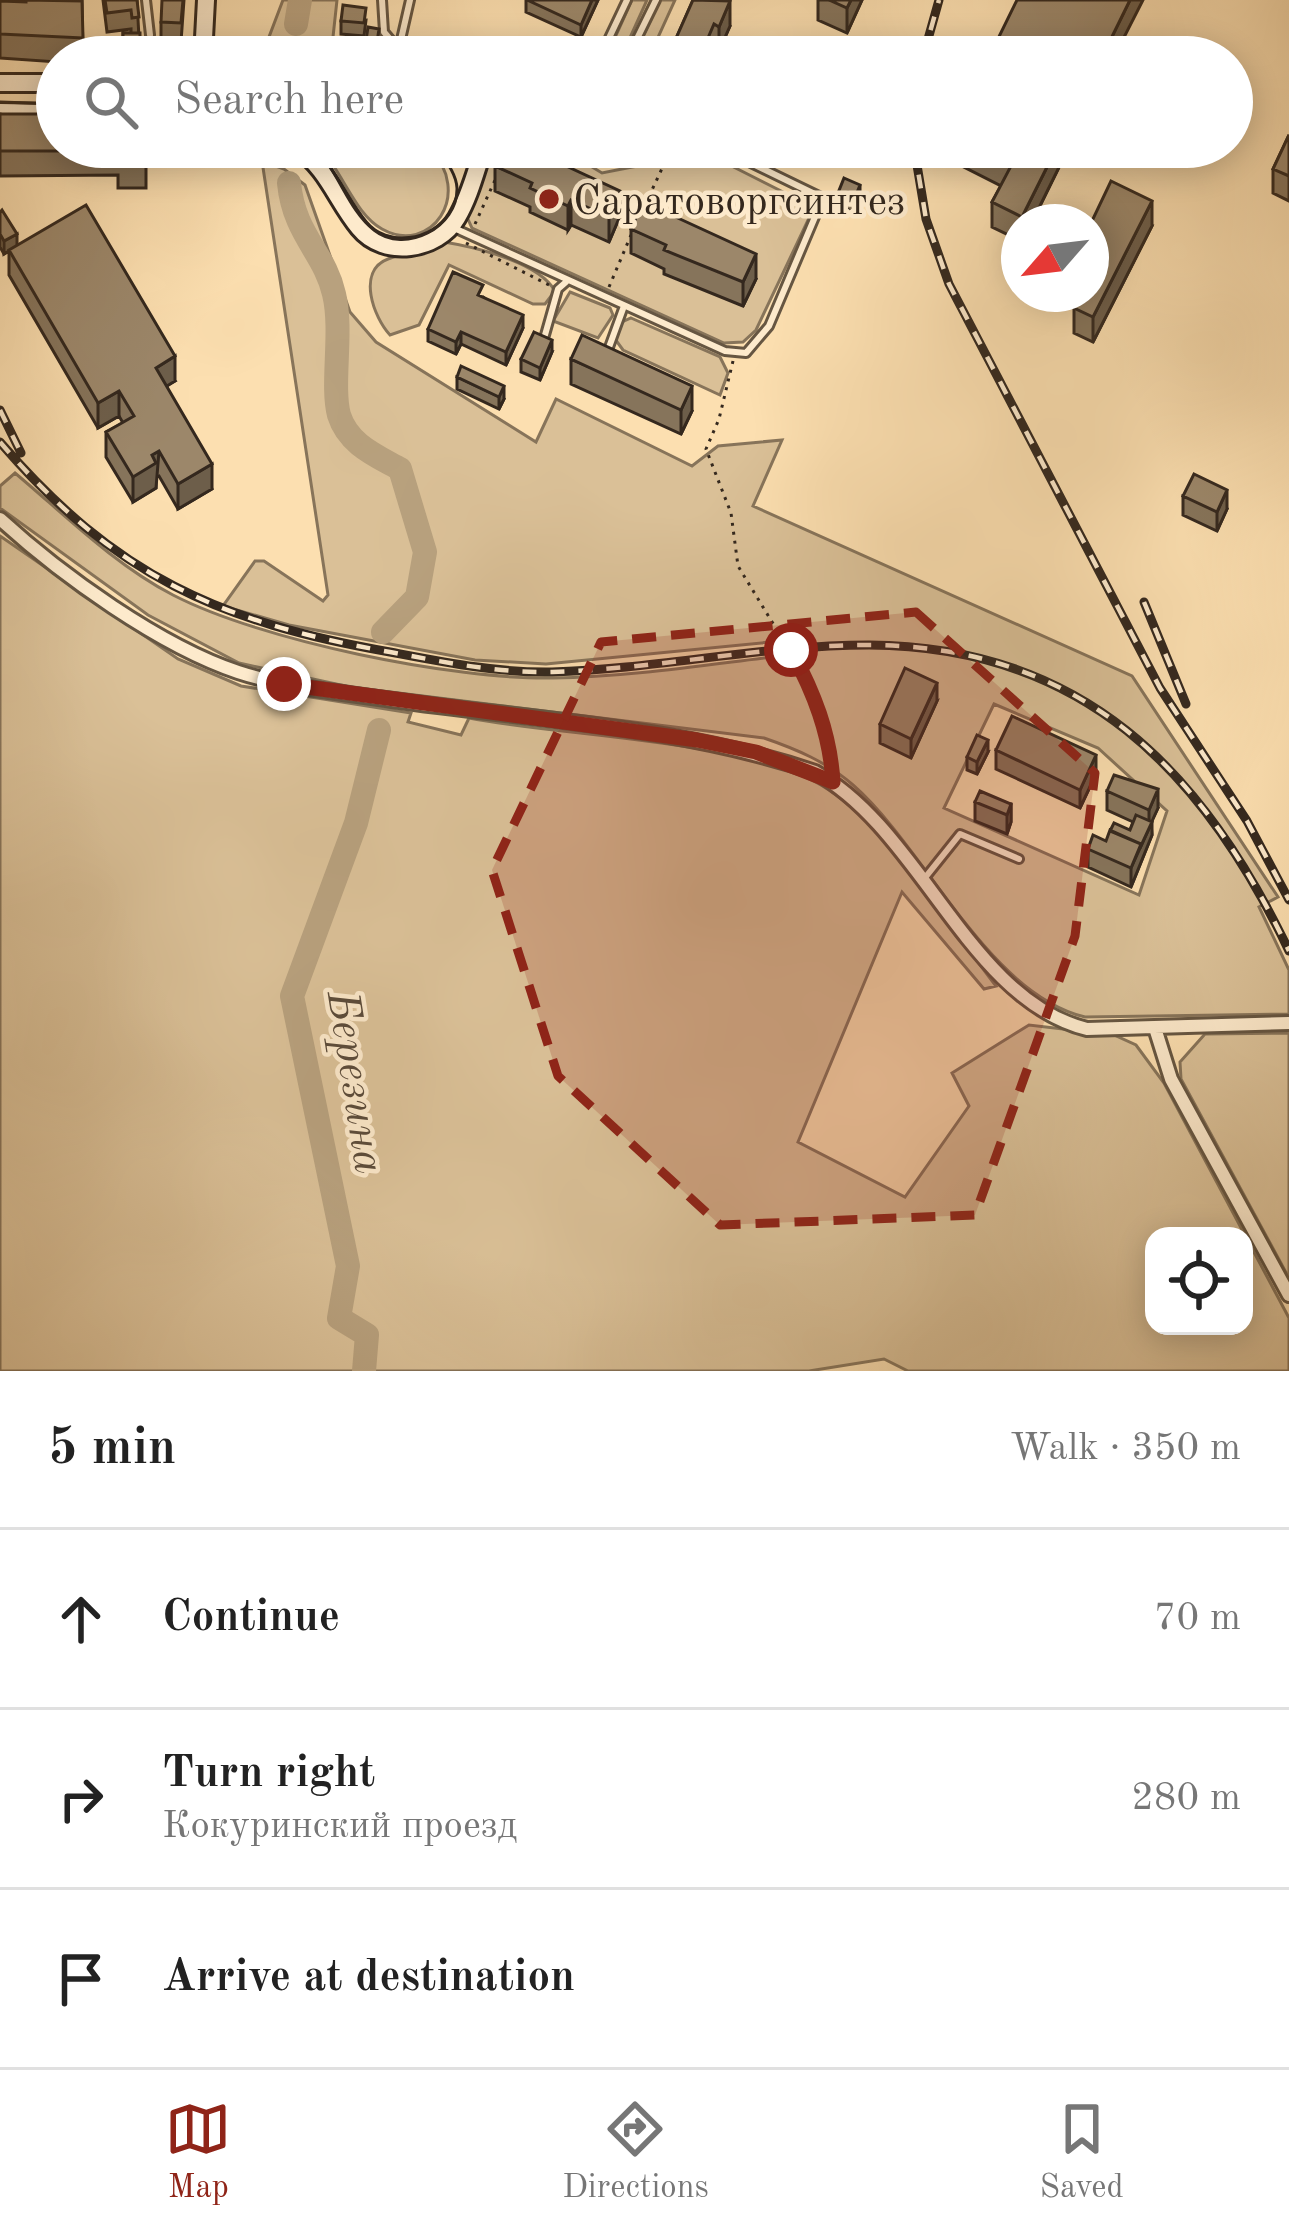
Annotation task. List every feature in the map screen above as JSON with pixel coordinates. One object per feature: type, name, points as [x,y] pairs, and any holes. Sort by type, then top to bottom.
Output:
[{"type":"street","points":[[204,36],[206,0]]},
{"type":"street","points":[[0,83],[36,83]]},
{"type":"street","points":[[0,112],[36,113]]},
{"type":"street","points":[[320,168],[358,227],[379,243],[411,248],[451,226],[475,168]]},
{"type":"street","points":[[0,519],[112,603],[189,651],[237,672],[327,690],[697,740],[756,752],[833,782],[924,879],[1003,976],[1059,1022],[1087,1029],[1289,1023]]},
{"type":"street","points":[[1155,1028],[1171,1079],[1289,1295]]},
{"type":"lane","points":[[146,0],[149,35]]},
{"type":"lane","points":[[382,0],[388,36]]},
{"type":"lane","points":[[400,36],[410,0]]},
{"type":"lane","points":[[611,36],[627,0]]},
{"type":"lane","points":[[638,36],[656,0]]},
{"type":"lane","points":[[451,226],[734,355],[746,353],[769,326],[823,198],[761,168]]},
{"type":"lane","points":[[545,335],[558,290],[566,282]]},
{"type":"lane","points":[[607,354],[624,306]]},
{"type":"lane","points":[[924,879],[960,834],[1018,859]]},
{"type":"path","points":[[603,195],[642,212],[662,168]]},
{"type":"path","points":[[498,174],[465,247],[558,290]]},
{"type":"path","points":[[604,298],[632,233]]},
{"type":"path","points":[[734,355],[719,419],[706,449],[730,513],[738,566],[811,686],[831,746],[833,782]]},
{"type":"highlighted area","points":[[916,612],[1095,773],[1075,936],[975,1215],[720,1225],[558,1076],[492,870],[601,642]]},
{"type":"shaded area","points":[[283,0],[337,0],[333,36],[269,36]]},
{"type":"shaded area","points":[[632,0],[647,0],[631,36],[616,36]]},
{"type":"shaded area","points":[[660,0],[675,0],[659,36],[643,36]]},
{"type":"shaded area","points":[[263,168],[284,169],[305,185],[350,312],[376,342],[536,442],[556,399],[692,466],[718,446],[782,440],[753,506],[1132,676],[1278,897],[1259,907],[1289,970],[1289,1014],[1085,1017],[1050,1003],[988,950],[907,845],[853,785],[811,757],[764,738],[350,687],[239,663],[148,615],[0,508],[0,486],[15,473],[111,554],[152,583],[211,612],[306,642],[413,665],[553,678],[642,673],[789,655],[798,647],[791,640],[546,664],[475,660],[289,625],[223,606],[255,561],[264,561],[323,601],[328,595]],"holes":[[[994,704],[1098,748],[1167,811],[1139,895],[944,808]]]},
{"type":"shaded area","points":[[335,168],[443,168],[447,201],[430,228],[400,235],[382,229],[364,213]]},
{"type":"shaded area","points":[[481,168],[594,168],[602,173],[627,168],[736,168],[803,202],[810,216],[756,330],[743,342],[724,343],[472,228],[467,217]]},
{"type":"shaded area","points":[[444,242],[521,264],[555,291],[545,304],[533,304],[449,265],[419,325],[390,335],[371,295],[378,265]]},
{"type":"shaded area","points":[[570,292],[610,308],[613,315],[598,338],[553,321]]},
{"type":"shaded area","points":[[631,318],[720,357],[728,373],[720,395],[623,350],[615,339],[622,322]]},
{"type":"shaded area","points":[[0,536],[178,659],[241,686],[411,713],[408,722],[461,735],[469,718],[708,750],[796,773],[829,790],[899,856],[996,986],[984,989],[902,892],[798,1142],[905,1197],[969,1106],[952,1073],[1029,1025],[1114,1035],[1136,1045],[1164,1083],[1241,1227],[1145,1227],[1145,1335],[1253,1335],[1253,1250],[1289,1318],[1289,1371],[908,1371],[884,1359],[809,1371],[0,1371]]},
{"type":"shaded area","points":[[1289,1033],[1289,1278],[1181,1079],[1180,1062],[1205,1034]]},
{"type":"building","points":[[105,0],[137,0],[139,17],[132,18],[131,10],[107,13]]},
{"type":"building","points":[[162,0],[183,0],[181,23],[161,22]]},
{"type":"building","points":[[527,0],[592,0],[581,25]]},
{"type":"building","points":[[693,0],[730,1],[719,27],[714,24],[709,36],[677,36]]},
{"type":"building","points":[[1017,0],[1130,0],[1112,36],[999,36]]},
{"type":"building","points":[[0,1],[82,1],[83,36],[0,34]]},
{"type":"building","points":[[343,5],[366,8],[364,23],[341,21]]},
{"type":"building","points":[[368,27],[379,29],[378,36],[367,36]]},
{"type":"building","points":[[0,114],[36,114],[36,151],[0,151]]},
{"type":"building","points":[[1289,135],[1289,176],[1273,169]]},
{"type":"building","points":[[499,168],[570,168],[620,191],[609,217],[571,200],[568,206],[530,188],[532,183]]},
{"type":"building","points":[[1010,168],[1046,168],[1028,204],[1001,206],[992,202]]},
{"type":"building","points":[[844,178],[860,185],[854,200],[838,193]]},
{"type":"building","points":[[1111,181],[1152,201],[1109,286],[1109,204],[1100,204]]},
{"type":"building","points":[[643,202],[756,254],[743,282],[664,250],[666,245],[631,229]]},
{"type":"building","points":[[86,205],[175,356],[156,368],[212,464],[178,484],[159,451],[152,455],[156,463],[133,477],[106,432],[134,416],[119,391],[98,403],[9,250]]},
{"type":"building","points":[[2,210],[17,234],[4,241],[0,234]]},
{"type":"building","points":[[453,272],[483,285],[478,295],[523,315],[506,352],[461,332],[456,342],[428,329]]},
{"type":"building","points":[[534,332],[552,340],[540,368],[521,359]]},
{"type":"building","points":[[582,335],[692,386],[681,410],[571,359]]},
{"type":"building","points":[[461,366],[504,386],[499,397],[457,377]]},
{"type":"building","points":[[1194,474],[1227,490],[1217,512],[1183,496]]},
{"type":"building","points":[[905,668],[937,683],[911,739],[880,724]]},
{"type":"building","points":[[1012,716],[1096,755],[1080,790],[996,750]]},
{"type":"building","points":[[977,735],[988,740],[977,762],[967,757]]},
{"type":"building","points":[[1114,775],[1158,789],[1149,810],[1107,791]]},
{"type":"building","points":[[980,791],[1011,804],[1007,815],[975,802]]},
{"type":"building","points":[[1136,815],[1152,822],[1140,848],[1141,844],[1110,831],[1114,823],[1130,830]]},
{"type":"building","points":[[1110,830],[1141,844],[1131,868],[1088,849],[1093,835],[1106,841]]},
{"type":"waterway","name":"Березина","points":[[296,24],[300,0]]},
{"type":"waterway","name":"Березина","points":[[289,183],[297,217],[334,294],[339,415],[356,441],[400,469],[425,552],[417,597],[383,632]]},
{"type":"waterway","name":"Березина","points":[[364,1371],[367,1335],[339,1318],[348,1266],[292,996],[356,823],[379,730]]},
{"type":"tram line","points":[[0,102],[36,103]]},
{"type":"tram line","points":[[331,168],[365,222],[387,237],[400,239],[428,233],[449,215],[457,188],[450,168]]},
{"type":"railway","points":[[929,36],[939,0]]},
{"type":"railway","points":[[918,168],[926,219],[949,284],[1160,688],[1247,821],[1289,900]]},
{"type":"railway","points":[[0,410],[21,453]]},
{"type":"railway","points":[[0,442],[85,527],[129,559],[222,608],[329,640],[450,663],[531,672],[869,645],[945,651],[1012,668],[1073,695],[1127,730],[1174,775],[1217,827],[1289,951]]},
{"type":"railway","points":[[1144,602],[1186,704]]},
{"type":"place","name":"Саратоворгсинтез","points":[[549,199]]},
{"type":"route","points":[[284,684],[697,740],[756,752],[833,782],[831,746],[811,686],[791,650]]}]
